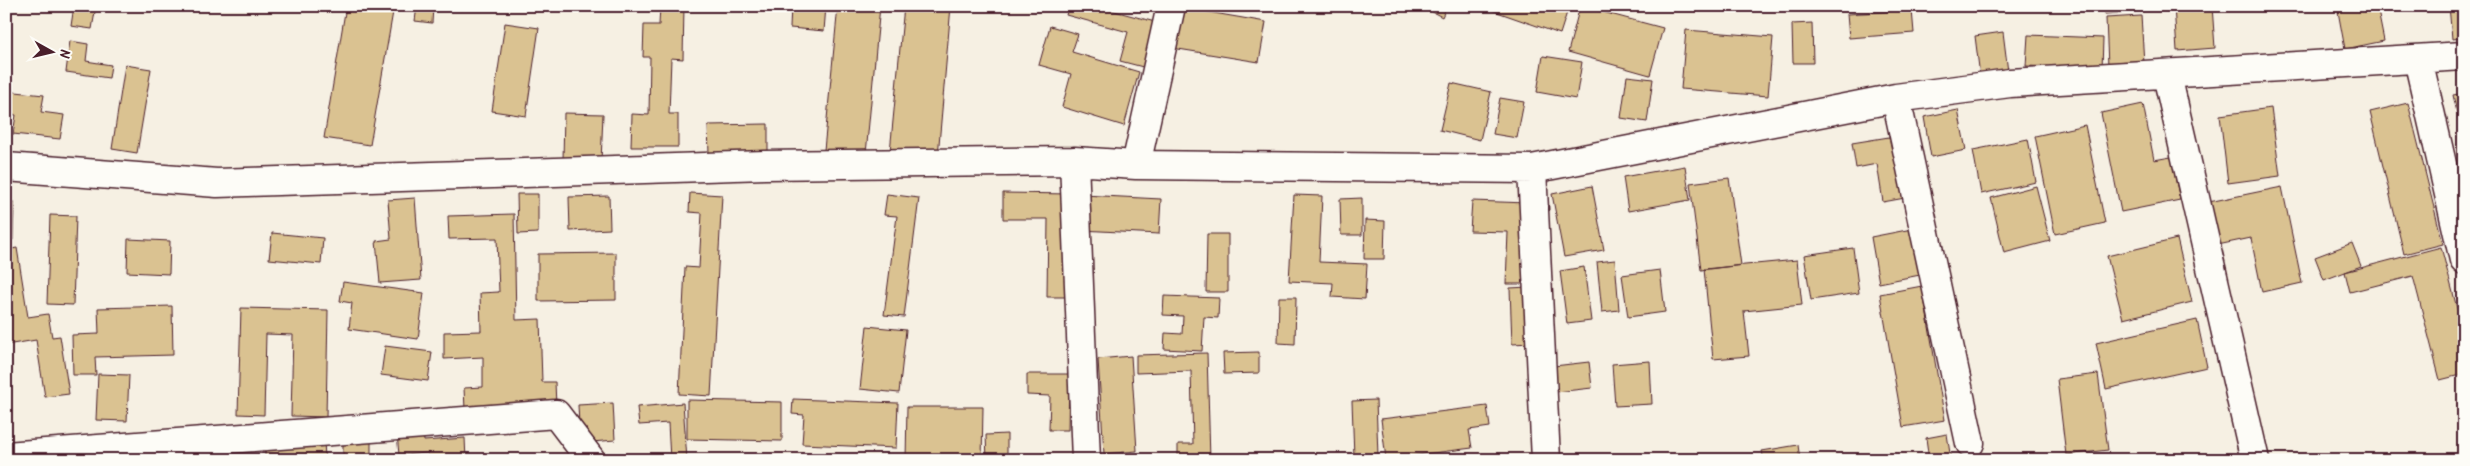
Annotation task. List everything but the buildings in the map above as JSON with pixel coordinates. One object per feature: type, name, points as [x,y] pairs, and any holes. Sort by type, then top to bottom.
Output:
[{"type":"street","points":[[1136,165],[1171,6]]},
{"type":"street","points":[[6,167],[217,183],[765,165],[1074,161],[1136,165],[1532,169],[1896,98],[2010,83],[2464,56]]},
{"type":"street","points":[[2418,59],[2464,260]]},
{"type":"street","points":[[2167,75],[2255,460]]},
{"type":"street","points":[[1896,98],[1970,443]]},
{"type":"street","points":[[1074,161],[1086,460]]},
{"type":"street","points":[[1532,169],[1546,460]]},
{"type":"street","points":[[6,456],[556,414],[591,460]]}]
